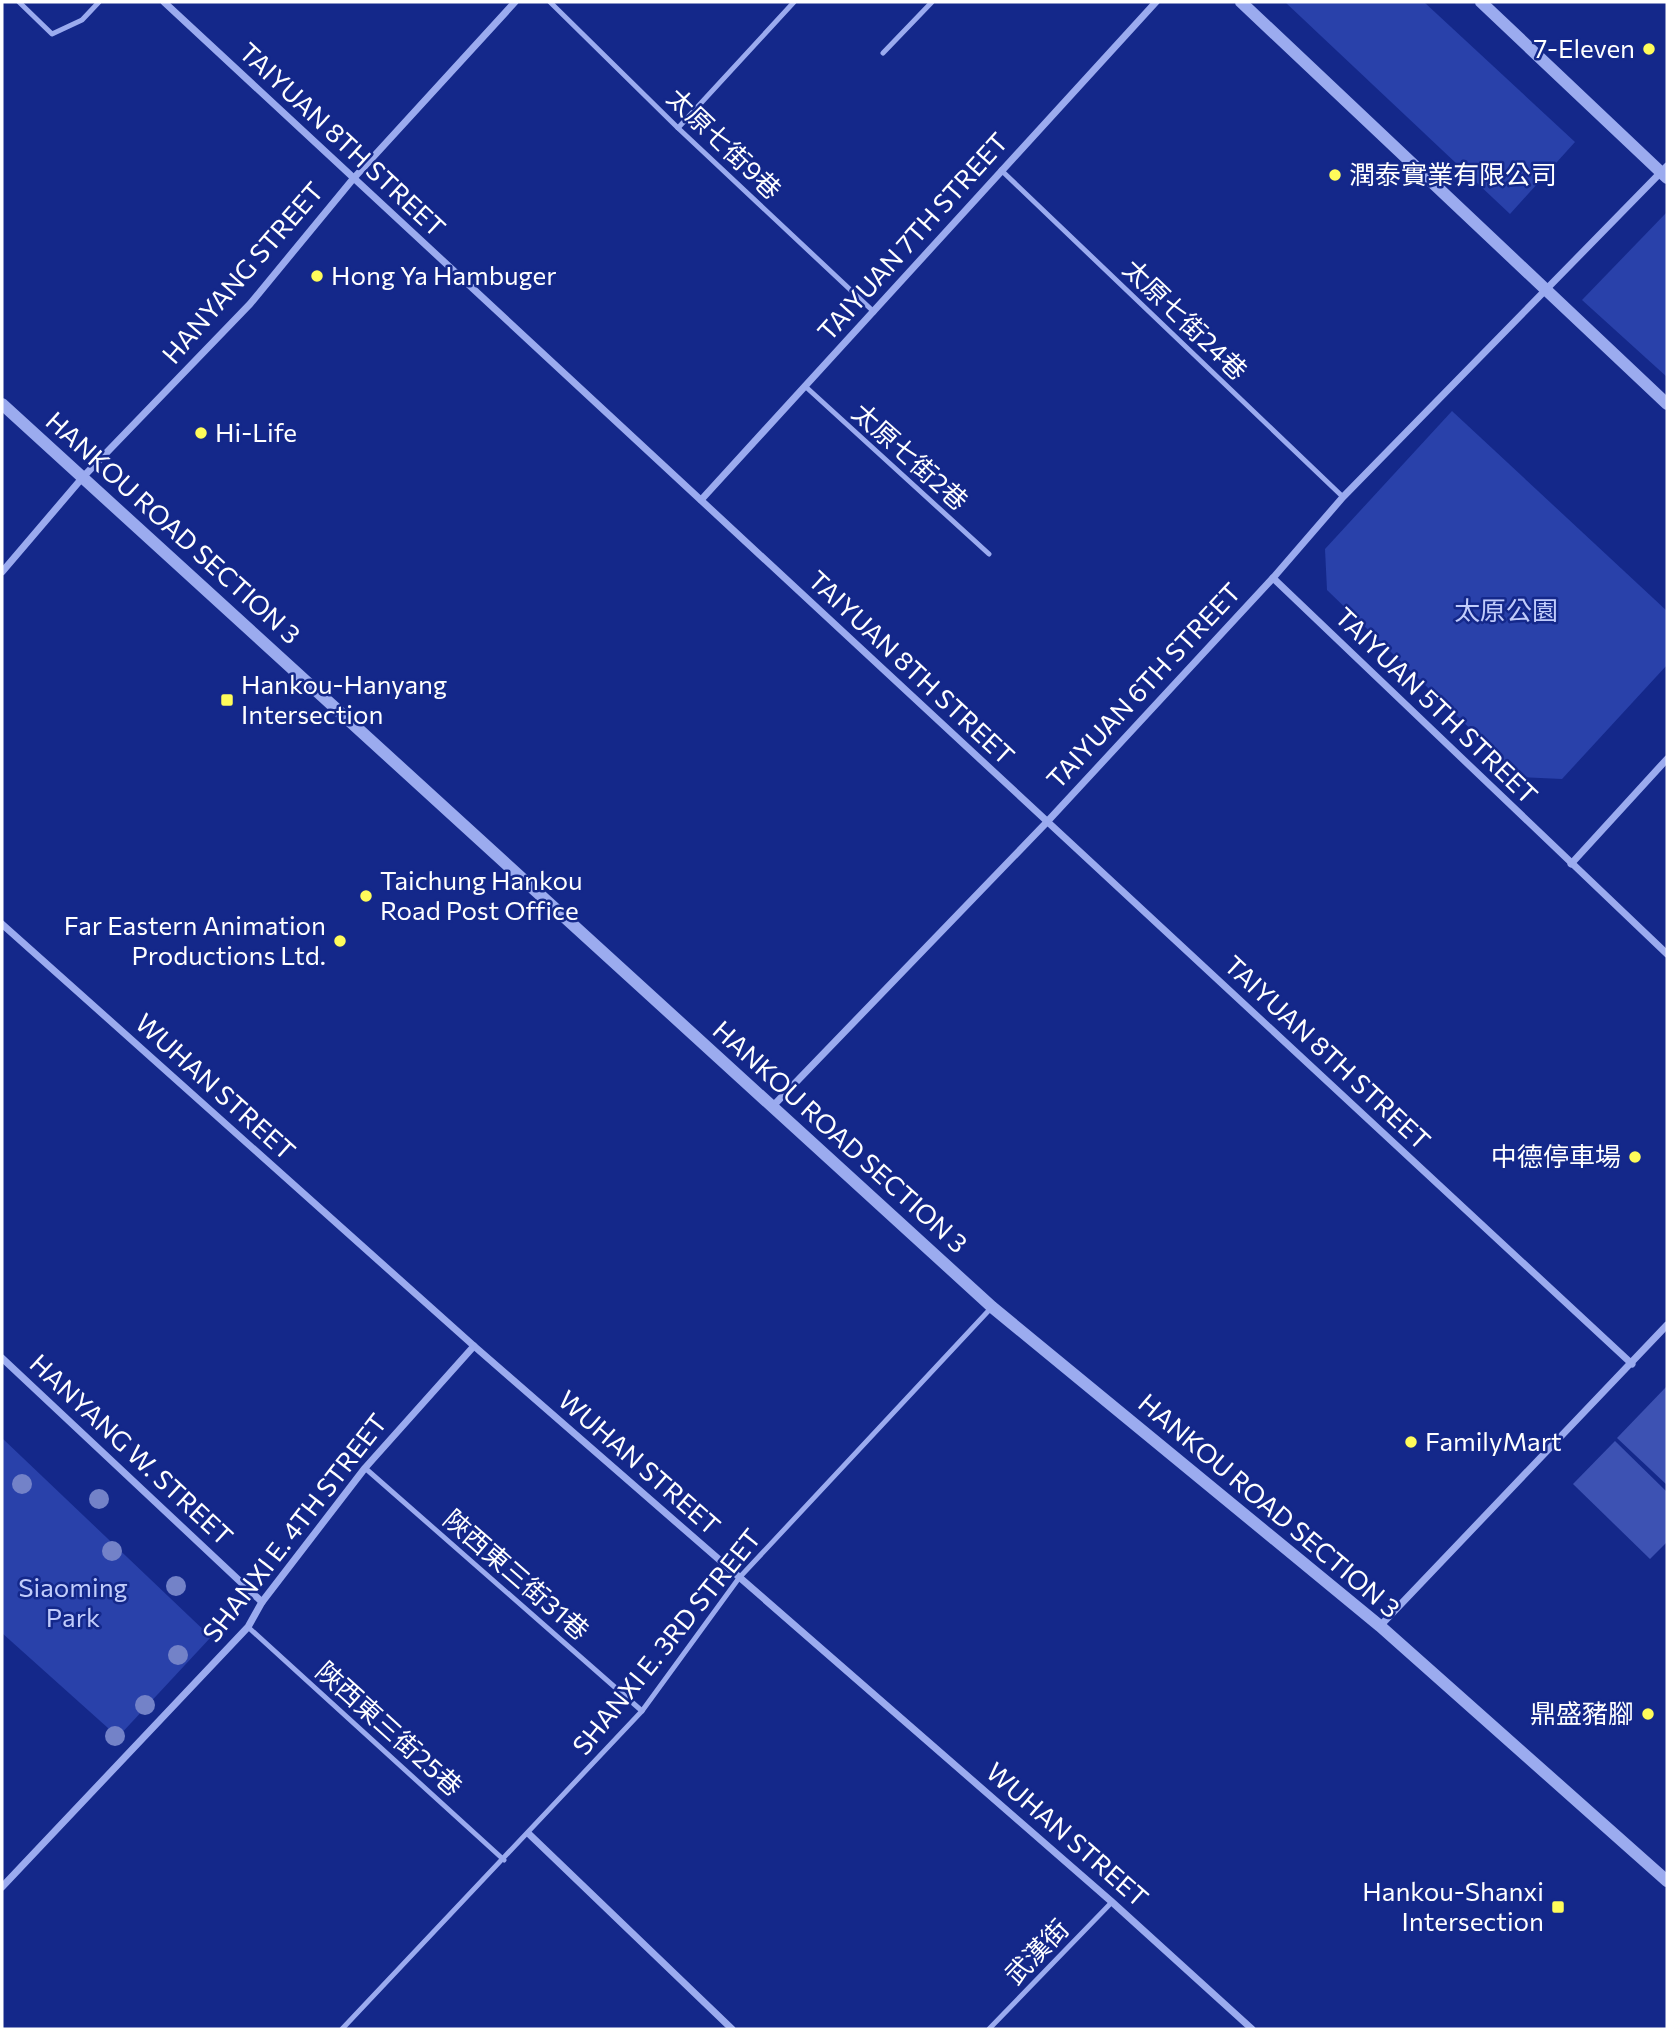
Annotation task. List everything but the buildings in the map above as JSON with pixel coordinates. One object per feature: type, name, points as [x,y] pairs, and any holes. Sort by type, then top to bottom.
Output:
[{"type":"street","name":"TAIYUAN 8TH STREET","points":[[164,2],[1632,1364]]},
{"type":"street","name":"HANYANG STREET","points":[[2,572],[83,477],[250,304],[353,179],[515,2]]},
{"type":"street","name":"TAIYUAN 7TH STREET","points":[[701,500],[1156,2]]},
{"type":"street","points":[[1241,2],[1667,404]]},
{"type":"street","points":[[1481,2],[1665,172]]},
{"type":"street","name":"TAIYUAN 6TH STREET","points":[[772,1107],[1046,823],[1273,578],[1343,497],[1665,172]]},
{"type":"street","name":"HANKOU ROAD SECTION 3","points":[[2,404],[992,1307],[1380,1626],[1667,1881]]},
{"type":"street","name":"TAIYUAN 5TH STREET","points":[[1273,578],[1667,954]]},
{"type":"street","points":[[1571,864],[1667,759]]},
{"type":"street","name":"WUHAN STREET","points":[[2,925],[474,1346],[1112,1902],[1252,2029]]},
{"type":"street","points":[[1380,1626],[1667,1325]]},
{"type":"street","name":"SHANXI E. 4TH STREET","points":[[2,1887],[248,1627],[262,1602],[365,1468],[474,1346]]},
{"type":"street","name":"HANYANG W. STREET","points":[[2,1358],[262,1602]]},
{"type":"street","points":[[529,1834],[732,2029]]},
{"type":"lane","points":[[19,2],[52,34],[82,20],[99,2]]},
{"type":"lane","name":"太原七街9巷","points":[[550,2],[678,128],[874,312]]},
{"type":"lane","points":[[678,128],[794,2]]},
{"type":"lane","points":[[883,53],[932,2]]},
{"type":"lane","name":"太原七街24巷","points":[[1001,170],[1343,497]]},
{"type":"lane","name":"太原七街2巷","points":[[806,387],[989,554]]},
{"type":"lane","name":"SHANXI E. 3RD STREET","points":[[342,2029],[529,1834],[642,1711],[739,1578],[992,1307]]},
{"type":"lane","name":"陜西東三街31巷","points":[[365,1468],[642,1711]]},
{"type":"lane","name":"陜西東三街25巷","points":[[248,1627],[504,1860]]},
{"type":"lane","name":"武漢街","points":[[989,2029],[1112,1902]]},
{"type":"green space","points":[[1285,2],[1424,2],[1575,142],[1510,214]]},
{"type":"green space","points":[[1667,212],[1667,377],[1582,300]]},
{"type":"green space","name":"太原公園","points":[[1452,411],[1667,611],[1667,665],[1562,779],[1520,777],[1327,590],[1325,549]]},
{"type":"green space","name":"Siaoming Park","points":[[2,1438],[211,1637],[118,1737],[2,1633]]},
{"type":"place","name":"7-Eleven","points":[[1649,49]]},
{"type":"place","name":"潤泰實業有限公司","points":[[1335,175]]},
{"type":"place","name":"Hong Ya Hambuger","points":[[317,276]]},
{"type":"place","name":"Hi-Life","points":[[201,433]]},
{"type":"place","name":"Hankou-Hanyang Intersection","points":[[227,700]]},
{"type":"place","name":"Taichung Hankou Road Post Office","points":[[366,896]]},
{"type":"place","name":"Far Eastern Animation Productions Ltd.","points":[[340,941]]},
{"type":"place","name":"中德停車場","points":[[1635,1157]]},
{"type":"place","name":"FamilyMart","points":[[1411,1442]]},
{"type":"place","name":"鼎盛豬腳","points":[[1648,1714]]},
{"type":"place","name":"Hankou-Shanxi Intersection","points":[[1558,1907]]}]
